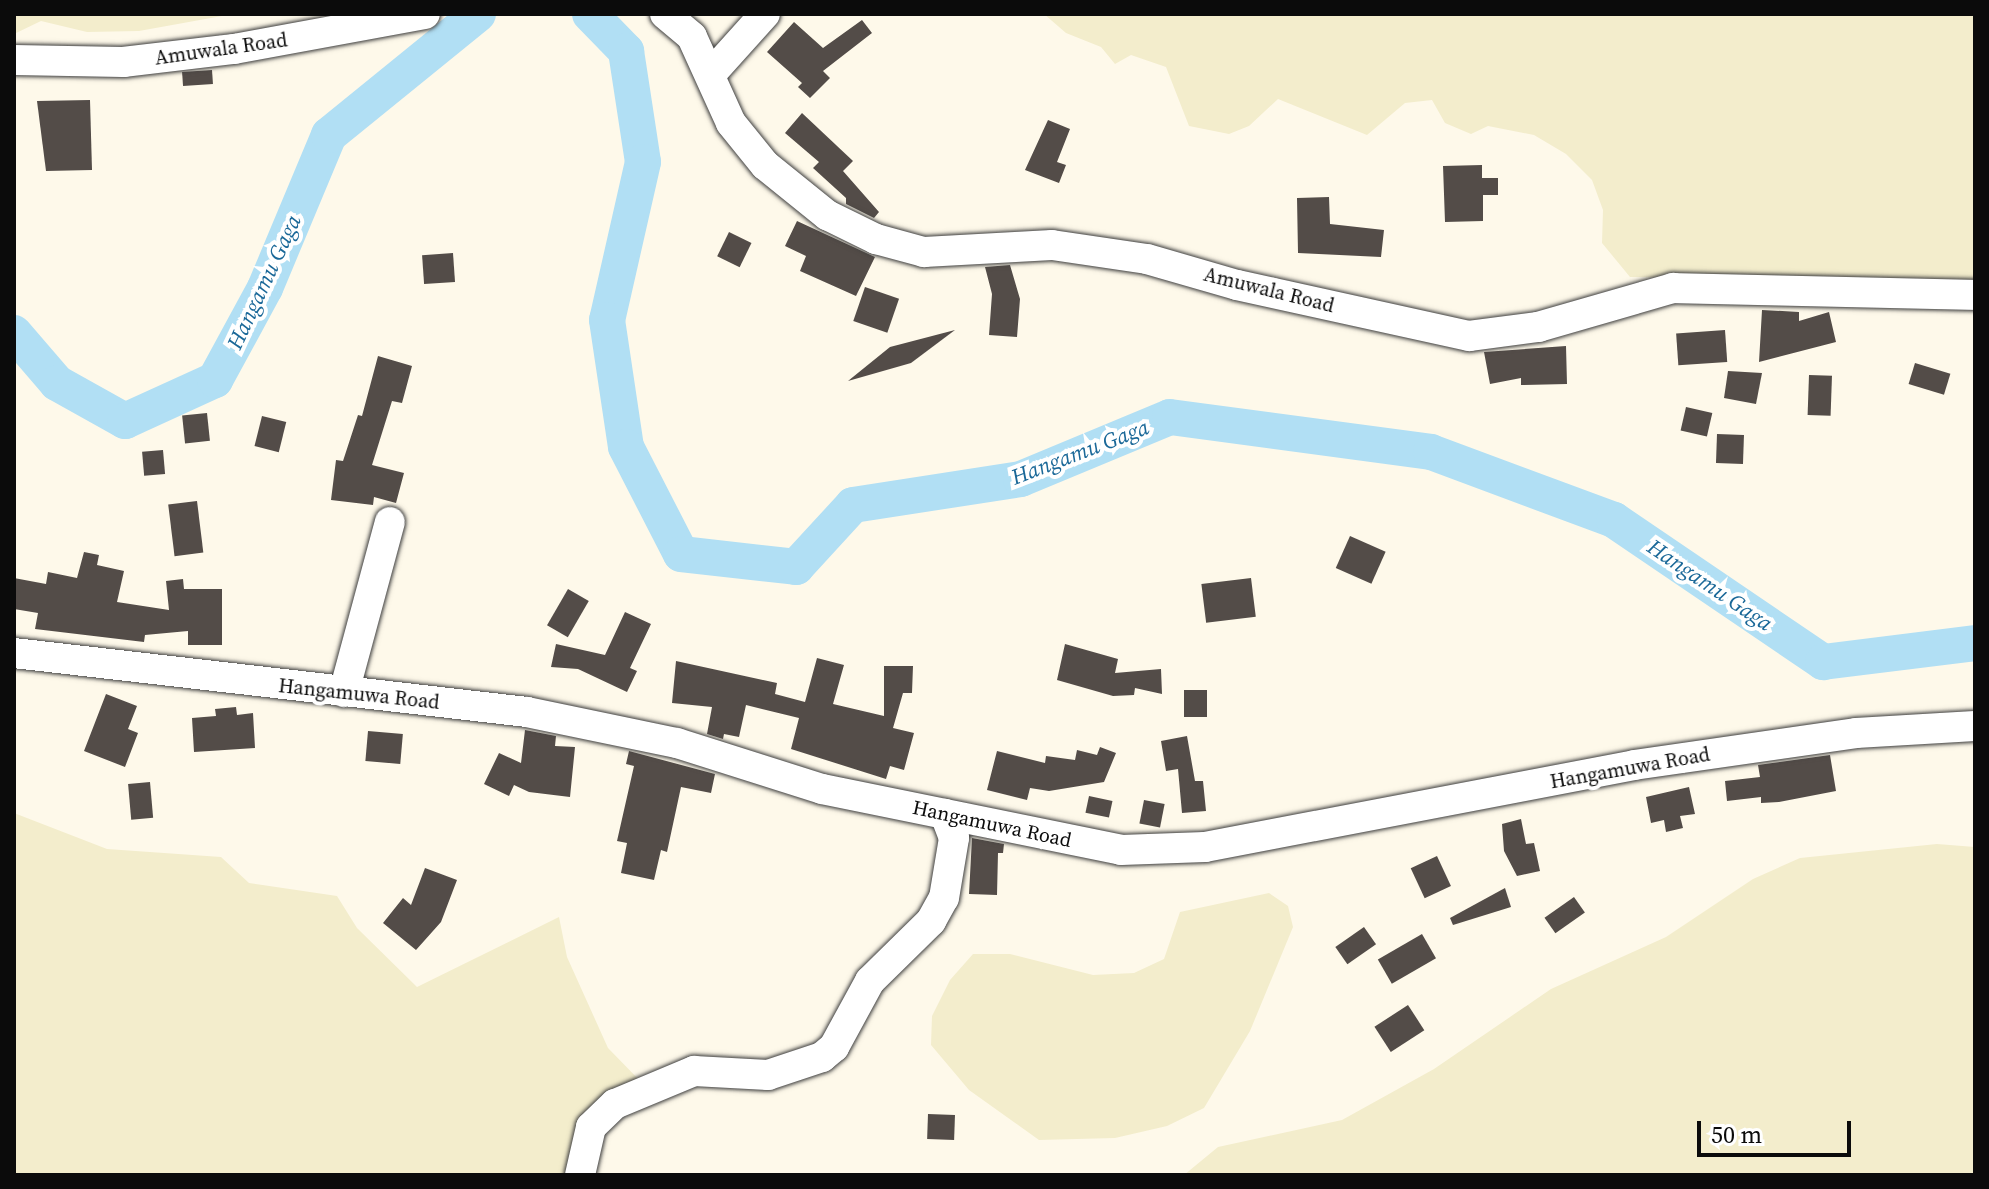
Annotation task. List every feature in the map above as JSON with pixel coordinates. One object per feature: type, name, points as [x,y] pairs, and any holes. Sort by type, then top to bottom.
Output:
[{"type":"street","name":"Amuwala Road","points":[[14,60],[123,62],[249,46],[425,14]]},
{"type":"street","name":"Amuwala Road","points":[[665,14],[692,37],[731,123],[765,165],[827,215],[876,239],[924,252],[1052,245],[1147,259],[1237,285],[1469,336],[1538,327],[1673,288],[1975,295]]},
{"type":"street","points":[[710,75],[765,14]]},
{"type":"street","points":[[344,692],[390,522]]},
{"type":"street","name":"Hangamuwa Road","points":[[14,653],[527,712],[677,743],[822,789],[1121,850],[1205,847],[1634,765],[1856,733],[1975,726]]},
{"type":"street","points":[[580,1175],[591,1127],[615,1104],[694,1071],[768,1075],[822,1057],[834,1047],[870,981],[931,921],[944,898],[954,838],[945,814]]},
{"type":"shaded area","points":[[14,14],[233,14],[139,31],[87,32],[41,21],[14,34]]},
{"type":"shaded area","points":[[1044,14],[1975,14],[1975,283],[1630,277],[1602,243],[1603,210],[1592,180],[1566,154],[1534,135],[1488,126],[1471,134],[1445,123],[1432,100],[1405,103],[1367,135],[1278,99],[1249,126],[1229,134],[1189,126],[1166,67],[1131,55],[1115,64],[1101,47],[1066,33]]},
{"type":"shaded area","points":[[14,813],[107,849],[221,857],[249,883],[337,896],[357,928],[417,987],[559,917],[567,957],[608,1048],[647,1088],[622,1094],[572,1175],[14,1175]]},
{"type":"shaded area","points":[[1937,844],[1975,847],[1975,1175],[1184,1175],[1218,1147],[1342,1120],[1434,1069],[1551,989],[1666,937],[1753,879],[1800,858]]},
{"type":"shaded area","points":[[1269,893],[1288,906],[1293,927],[1250,1031],[1204,1108],[1167,1126],[1115,1138],[1039,1140],[969,1090],[931,1045],[932,1016],[950,980],[973,954],[1010,954],[1093,975],[1134,973],[1164,959],[1180,912]]},
{"type":"building","points":[[862,20],[872,33],[823,71],[830,78],[810,98],[798,87],[802,83],[767,52],[794,22],[823,48]]},
{"type":"building","points":[[212,70],[213,84],[183,86],[182,72]]},
{"type":"building","points":[[90,100],[92,170],[46,171],[37,101]]},
{"type":"building","points":[[802,113],[853,161],[843,171],[879,212],[874,218],[846,204],[846,198],[813,168],[819,162],[785,133]]},
{"type":"building","points":[[1048,120],[1070,129],[1057,162],[1066,165],[1059,183],[1025,170]]},
{"type":"building","points":[[1482,165],[1482,178],[1498,178],[1498,195],[1483,195],[1483,221],[1445,222],[1443,166]]},
{"type":"building","points":[[1329,197],[1330,224],[1384,230],[1381,257],[1298,253],[1297,198]]},
{"type":"building","points":[[797,221],[875,257],[856,296],[800,271],[806,256],[785,246]]},
{"type":"building","points":[[729,232],[751,243],[740,267],[717,256]]},
{"type":"building","points":[[453,253],[455,282],[424,284],[422,255]]},
{"type":"building","points":[[1010,265],[1020,299],[1017,337],[989,335],[992,294],[985,267]]},
{"type":"building","points":[[865,287],[899,299],[887,333],[853,321]]},
{"type":"building","points":[[1762,310],[1799,312],[1799,321],[1829,312],[1836,342],[1759,362]]},
{"type":"building","points":[[955,330],[911,363],[848,381],[890,347]]},
{"type":"building","points":[[1725,330],[1727,362],[1678,365],[1676,333]]},
{"type":"building","points":[[1566,346],[1567,384],[1521,385],[1521,378],[1490,384],[1484,352]]},
{"type":"building","points":[[378,356],[412,366],[402,403],[392,401],[372,465],[404,473],[396,503],[374,497],[373,505],[331,500],[336,460],[343,461],[358,415],[362,416]]},
{"type":"building","points":[[1915,363],[1950,374],[1944,395],[1909,384]]},
{"type":"building","points":[[1728,371],[1762,373],[1756,404],[1724,398]]},
{"type":"building","points":[[1809,375],[1832,376],[1831,416],[1808,415]]},
{"type":"building","points":[[1686,407],[1712,413],[1707,436],[1681,430]]},
{"type":"building","points":[[207,413],[210,441],[185,443],[182,416]]},
{"type":"building","points":[[262,416],[286,422],[279,452],[255,446]]},
{"type":"building","points":[[1717,434],[1744,435],[1743,464],[1716,463]]},
{"type":"building","points":[[163,450],[165,474],[144,476],[142,452]]},
{"type":"building","points":[[197,501],[203,553],[175,556],[168,505]]},
{"type":"building","points":[[1350,536],[1386,552],[1371,584],[1336,568]]},
{"type":"building","points":[[84,552],[99,555],[97,565],[124,571],[117,602],[169,610],[166,581],[183,579],[184,589],[222,589],[222,645],[188,645],[188,631],[145,635],[144,642],[35,629],[38,613],[14,609],[14,578],[46,584],[48,572],[77,578]]},
{"type":"building","points":[[1251,578],[1256,617],[1206,623],[1201,584]]},
{"type":"building","points":[[568,589],[589,601],[568,637],[547,625]]},
{"type":"building","points":[[625,612],[651,624],[630,668],[637,671],[627,692],[578,669],[551,667],[556,644],[605,655]]},
{"type":"building","points":[[1065,644],[1118,659],[1115,673],[1161,669],[1162,694],[1135,688],[1134,695],[1113,696],[1057,680]]},
{"type":"building","points":[[817,658],[844,665],[833,704],[884,716],[884,666],[913,666],[912,693],[903,693],[893,728],[914,733],[904,770],[890,766],[886,779],[791,749],[799,718],[746,705],[739,737],[724,734],[723,739],[707,734],[712,707],[672,703],[676,661],[777,683],[775,694],[805,702]]},
{"type":"building","points":[[1184,690],[1207,690],[1207,717],[1184,717]]},
{"type":"building","points":[[106,694],[137,706],[128,729],[138,733],[125,767],[84,751]]},
{"type":"building","points":[[236,707],[237,715],[253,713],[255,748],[194,752],[192,718],[216,716],[215,709]]},
{"type":"building","points":[[525,730],[556,736],[555,746],[575,747],[570,797],[529,792],[514,785],[509,796],[484,784],[499,753],[521,763]]},
{"type":"building","points":[[368,731],[403,734],[400,764],[365,761]]},
{"type":"building","points":[[1187,736],[1195,781],[1203,781],[1206,811],[1182,813],[1178,769],[1166,771],[1161,741]]},
{"type":"building","points":[[1100,747],[1116,753],[1104,782],[1049,791],[1030,788],[1027,800],[987,790],[997,751],[1045,763],[1046,756],[1075,760],[1077,750],[1097,755]]},
{"type":"building","points":[[629,751],[715,774],[711,793],[681,787],[667,852],[661,850],[654,880],[621,873],[627,843],[617,841],[634,766],[626,764]]},
{"type":"building","points":[[1830,755],[1836,791],[1779,802],[1761,803],[1761,797],[1727,801],[1725,781],[1760,777],[1758,765]]},
{"type":"building","points":[[150,782],[153,818],[131,820],[128,784]]},
{"type":"building","points":[[1689,787],[1695,814],[1680,816],[1683,828],[1666,832],[1664,820],[1651,823],[1646,797]]},
{"type":"building","points":[[1089,796],[1112,801],[1109,818],[1085,813]]},
{"type":"building","points":[[1144,800],[1165,804],[1160,828],[1139,824]]},
{"type":"building","points":[[1521,819],[1526,844],[1534,843],[1540,871],[1517,876],[1504,851],[1502,824]]},
{"type":"building","points":[[972,838],[1004,844],[1003,853],[998,853],[997,895],[969,894]]},
{"type":"building","points":[[1437,856],[1451,886],[1425,898],[1411,868]]},
{"type":"building","points":[[425,868],[457,880],[441,922],[416,950],[383,923],[403,898],[411,905]]},
{"type":"building","points":[[1505,888],[1511,907],[1453,925],[1450,918]]},
{"type":"building","points":[[1574,897],[1585,913],[1555,933],[1545,918]]},
{"type":"building","points":[[1364,927],[1376,944],[1347,964],[1335,947]]},
{"type":"building","points":[[1422,934],[1436,958],[1392,984],[1378,960]]},
{"type":"building","points":[[1408,1005],[1424,1030],[1391,1052],[1374,1027]]},
{"type":"building","points":[[928,1114],[955,1115],[954,1140],[927,1139]]},
{"type":"waterway","name":"Hangamu Gaga","points":[[14,333],[57,383],[125,421],[215,380],[265,288],[329,135],[478,14]]},
{"type":"waterway","name":"Hangamu Gaga","points":[[590,14],[626,51],[643,162],[607,320],[626,447],[681,554],[796,567],[853,505],[1021,479],[1170,417],[1431,452],[1614,520],[1823,662],[1975,643]]}]
